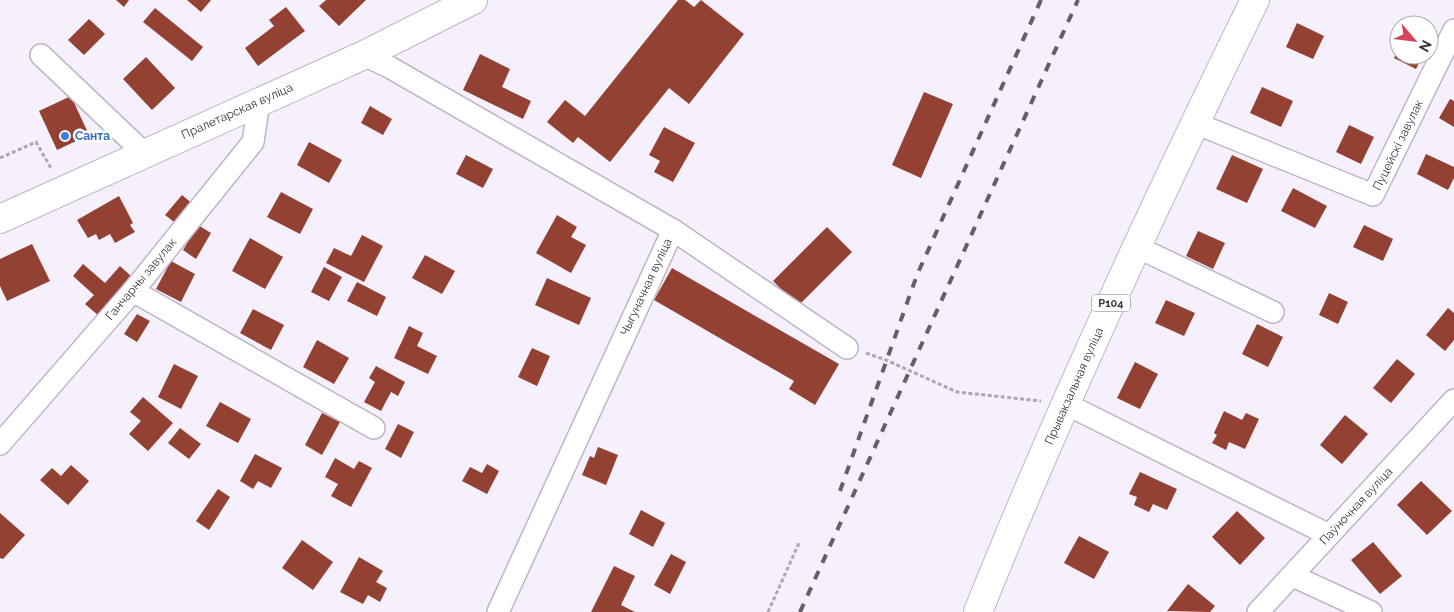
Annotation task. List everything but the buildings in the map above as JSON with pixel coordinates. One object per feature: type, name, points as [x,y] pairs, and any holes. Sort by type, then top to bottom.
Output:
[{"type":"main road","name":"Пралетарская вуліца","points":[[0,219],[364,54],[473,0]]},
{"type":"main road","name":"Прывакзальная вуліца","points":[[978,612],[1007,539],[1081,368],[1195,123],[1255,0]]},
{"type":"street","name":"Пуцейскі завулак","points":[[1195,123],[1373,195],[1454,30]]},
{"type":"street","points":[[41,54],[144,153]]},
{"type":"street","name":"Чыгуначная вуліца","points":[[364,54],[672,230],[498,612]]},
{"type":"street","name":"Ганчарны завулак","points":[[0,444],[133,291],[253,142],[259,102]]},
{"type":"street","points":[[672,230],[847,348]]},
{"type":"street","points":[[1137,247],[1273,312]]},
{"type":"street","points":[[133,291],[374,428]]},
{"type":"street","name":"Паўночная вуліца","points":[[1258,612],[1454,400]]},
{"type":"street","points":[[1066,404],[1328,535]]},
{"type":"street","points":[[1293,576],[1371,612]]},
{"type":"path","points":[[847,348],[886,360],[957,392],[977,396],[1066,404]]},
{"type":"path","points":[[768,612],[799,543]]},
{"type":"railway","points":[[840,491],[917,275],[1041,0]]},
{"type":"railway","points":[[800,612],[1078,0]]},
{"type":"place","name":"Санта","points":[[65,136]]}]
